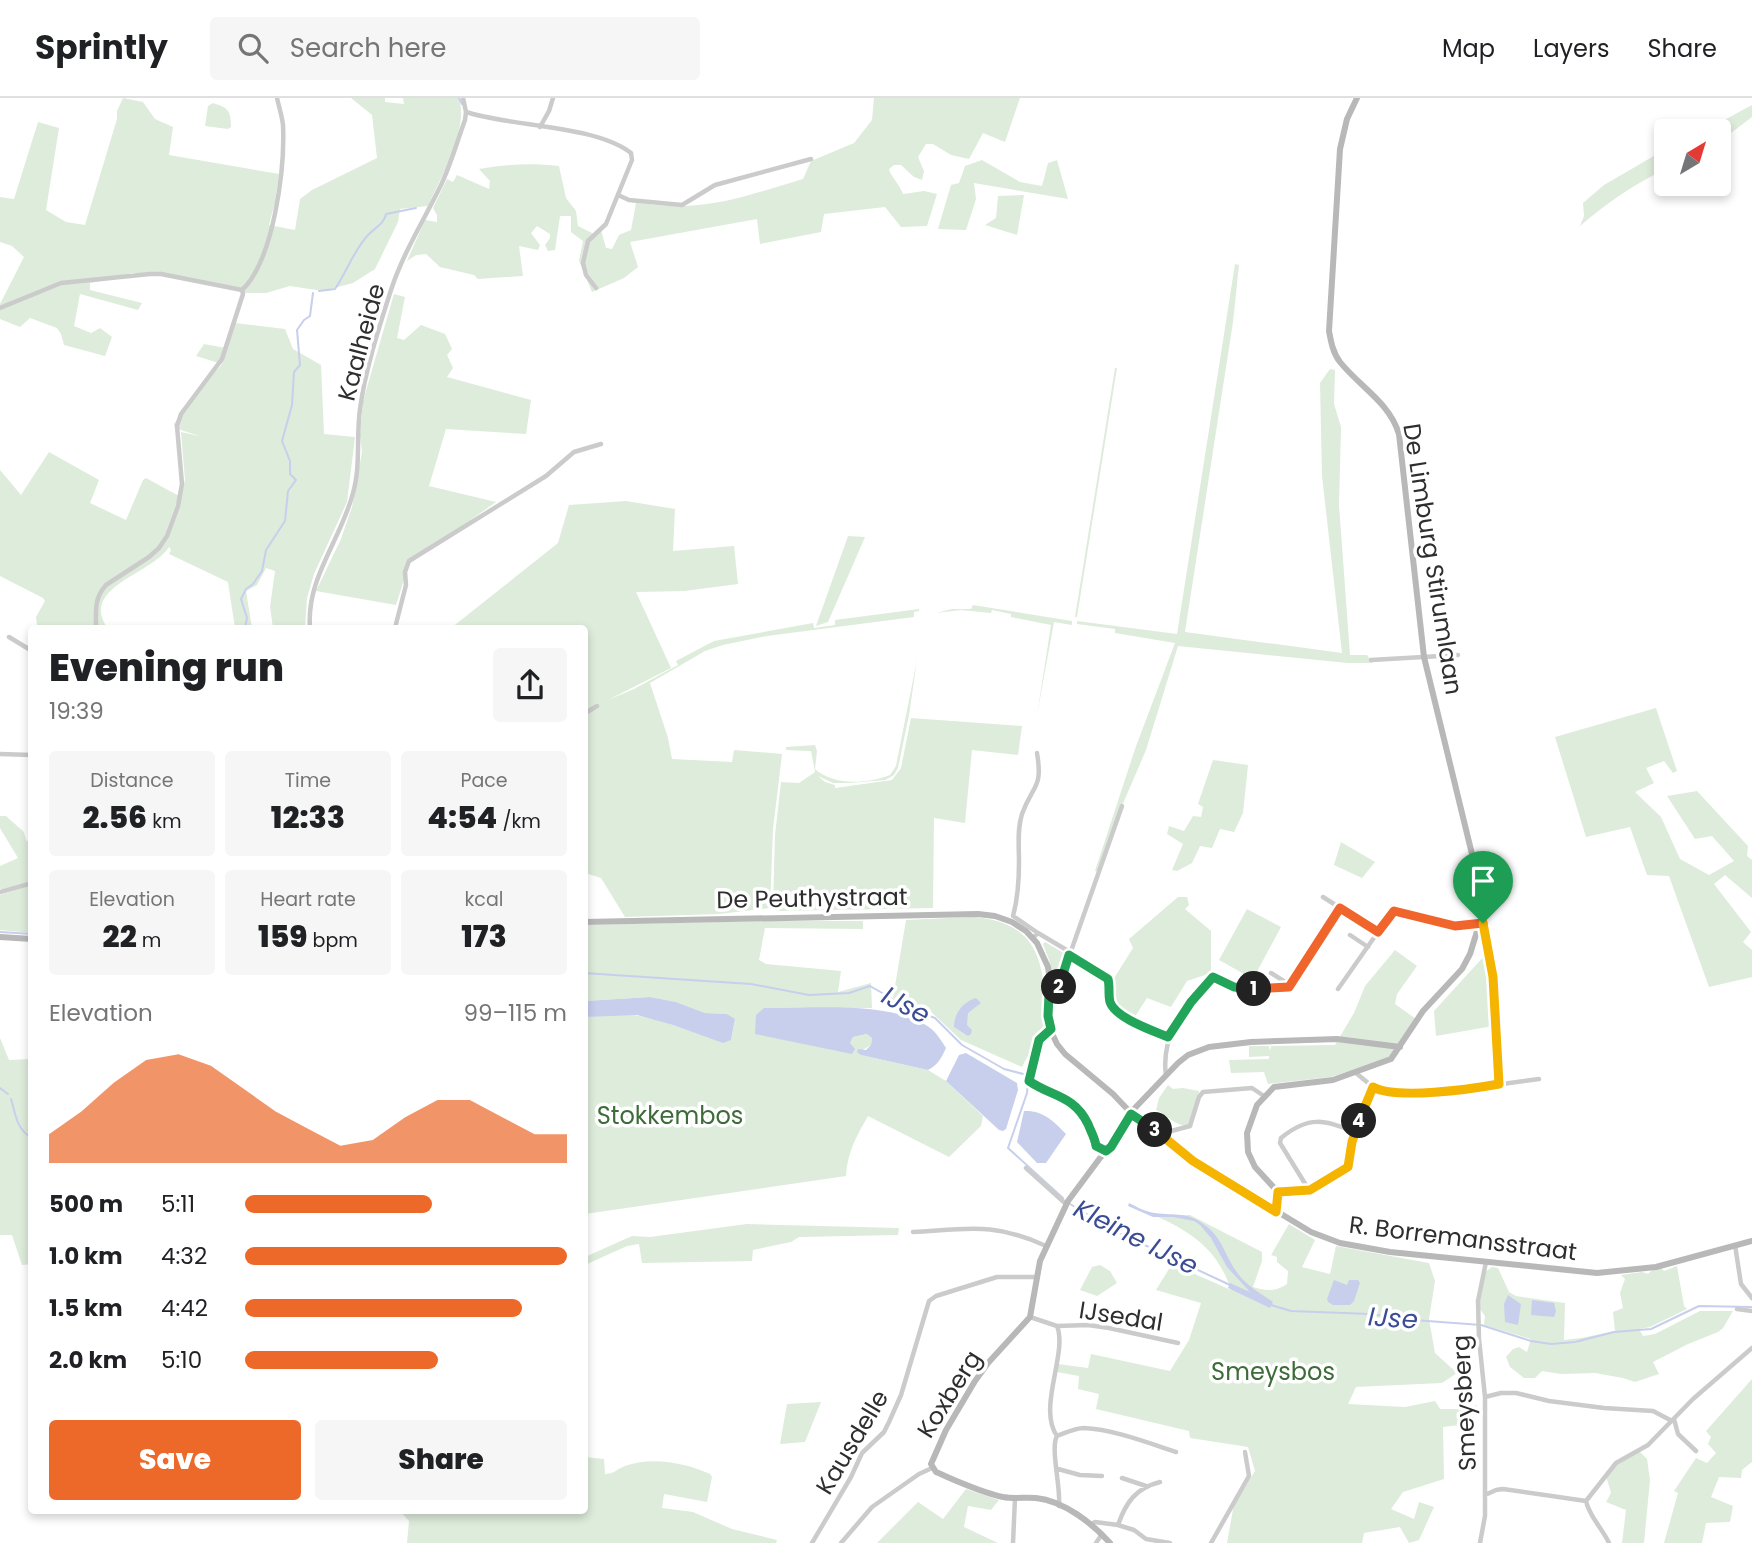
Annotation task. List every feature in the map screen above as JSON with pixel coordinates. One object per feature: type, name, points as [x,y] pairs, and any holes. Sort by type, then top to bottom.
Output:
[{"type":"street","points":[[96,625],[99,593],[106,585],[159,548],[167,536],[178,506],[182,484],[177,426],[181,414],[222,359],[242,290],[262,261],[276,205],[283,129],[277,98]]},
{"type":"street","points":[[463,98],[466,113],[485,119],[589,135],[629,152],[632,160],[606,224],[587,241],[583,263],[586,275],[596,288]]},
{"type":"street","points":[[540,127],[553,98]]},
{"type":"street","name":"De Limburg Stirumlaan","points":[[1264,1096],[1278,1086],[1333,1080],[1391,1059],[1423,1011],[1462,969],[1470,954],[1483,912],[1480,887],[1424,657],[1399,434],[1389,412],[1340,361],[1332,348],[1329,331],[1340,149],[1347,120],[1357,98]]},
{"type":"street","name":"Kaalheide","points":[[310,625],[309,610],[316,580],[354,492],[362,396],[390,293],[398,269],[450,165],[466,113]]},
{"type":"street","points":[[618,195],[629,200],[682,205],[715,185],[811,159]]},
{"type":"street","points":[[0,308],[61,284],[150,274],[242,290]]},
{"type":"street","points":[[396,625],[409,561],[521,489],[546,476],[574,453],[601,444]]},
{"type":"street","points":[[9,636],[28,648]]},
{"type":"street","points":[[1371,660],[1458,654]]},
{"type":"street","points":[[588,712],[597,706]]},
{"type":"street","points":[[1037,753],[1038,785],[1022,814],[1018,831],[1019,880],[1013,916],[1035,935],[1044,955],[1048,967],[1048,1016],[1051,1029],[1039,1040],[1029,1076],[1034,1084],[1067,1099],[1077,1107],[1096,1146],[1106,1151]]},
{"type":"street","points":[[0,754],[28,755]]},
{"type":"street","points":[[1049,995],[1057,991],[1122,806]]},
{"type":"street","points":[[0,892],[28,884]]},
{"type":"street","points":[[1323,897],[1378,932]]},
{"type":"street","points":[[1289,986],[1340,908]]},
{"type":"street","points":[[1338,989],[1394,911],[1455,926],[1480,923],[1485,925],[1492,967],[1499,1084]]},
{"type":"street","name":"De Peuthystraat","points":[[588,922],[978,914],[995,916],[1012,922],[1069,953],[1108,979],[1110,1000],[1117,1011],[1141,1026],[1168,1037]]},
{"type":"street","points":[[1350,935],[1368,947]]},
{"type":"street","points":[[0,937],[28,939]]},
{"type":"street","points":[[1271,973],[1289,986]]},
{"type":"street","points":[[1166,1076],[1163,1058],[1168,1037],[1191,1002],[1213,977],[1238,988],[1289,986]]},
{"type":"street","name":"R. Borremansstraat","points":[[1051,1029],[1065,1054],[1113,1094],[1131,1114],[1193,1161],[1311,1232],[1340,1243],[1404,1254],[1583,1273],[1611,1273],[1657,1267],[1752,1241]]},
{"type":"street","name":"Koxberg","points":[[1110,1543],[1091,1524],[1059,1506],[1042,1499],[1015,1498],[990,1493],[936,1472],[931,1461],[975,1381],[1030,1317],[1035,1277],[1046,1246],[1067,1203],[1111,1147],[1131,1114],[1188,1055],[1216,1045],[1337,1039],[1400,1046]]},
{"type":"street","points":[[1356,1073],[1381,1091],[1411,1092],[1466,1089],[1539,1079]]},
{"type":"street","points":[[1278,1192],[1310,1190],[1348,1167],[1355,1132],[1373,1087]]},
{"type":"street","points":[[1160,1134],[1191,1126],[1199,1097],[1203,1092],[1252,1088],[1264,1096],[1249,1122],[1247,1142],[1251,1160],[1278,1192],[1279,1200],[1273,1210]]},
{"type":"street","points":[[1310,1190],[1280,1143],[1282,1137],[1297,1127],[1321,1120],[1355,1132]]},
{"type":"street","points":[[1026,1168],[1067,1203]]},
{"type":"street","points":[[914,1232],[988,1228],[1014,1232],[1046,1246]]},
{"type":"street","points":[[1735,1245],[1741,1284],[1752,1298]]},
{"type":"street","name":"Smeysberg","points":[[1480,1543],[1485,1516],[1485,1397],[1478,1301],[1486,1262]]},
{"type":"street","name":"Kausdelle","points":[[812,1543],[851,1477],[865,1447],[886,1429],[901,1395],[929,1301],[936,1296],[997,1277],[1035,1277]]},
{"type":"street","points":[[1737,1309],[1752,1311]]},
{"type":"street","name":"IJsedal","points":[[1030,1317],[1057,1326],[1088,1325],[1178,1343]]},
{"type":"street","points":[[1057,1326],[1059,1335],[1050,1415],[1051,1428],[1057,1436]]},
{"type":"street","points":[[1609,1543],[1588,1510],[1586,1501],[1610,1468],[1648,1445],[1693,1399],[1752,1348]]},
{"type":"street","points":[[1485,1397],[1516,1393],[1577,1405],[1653,1411],[1673,1420],[1678,1434],[1696,1451]]},
{"type":"street","points":[[1057,1436],[1080,1428],[1093,1429],[1176,1451]]},
{"type":"street","points":[[1057,1436],[1053,1450],[1058,1469],[1059,1506]]},
{"type":"street","points":[[1211,1543],[1249,1476],[1245,1452]]},
{"type":"street","points":[[841,1543],[872,1507],[932,1468]]},
{"type":"street","points":[[1058,1469],[1080,1475],[1102,1476]]},
{"type":"street","points":[[1122,1478],[1146,1486]]},
{"type":"street","points":[[1135,1494],[1137,1482]]},
{"type":"street","points":[[1118,1525],[1126,1506],[1135,1494],[1146,1486],[1160,1482]]},
{"type":"street","points":[[1485,1495],[1503,1489],[1586,1501]]},
{"type":"street","points":[[1013,1543],[1015,1498]]},
{"type":"street","points":[[1091,1524],[1095,1522],[1118,1525],[1134,1530],[1146,1539],[1170,1543]]},
{"type":"street","points":[[1096,1543],[1102,1534]]},
{"type":"green space","points":[[123,98],[143,102],[155,119],[173,127],[169,155],[279,174],[269,225],[295,230],[300,199],[312,190],[377,158],[372,115],[351,98],[385,98],[385,102],[404,104],[403,98],[459,98],[461,110],[452,153],[428,206],[400,209],[398,222],[375,269],[353,283],[323,291],[290,286],[266,293],[245,293],[171,274],[131,273],[116,279],[90,283],[90,290],[142,303],[138,310],[80,294],[74,326],[91,333],[100,328],[112,337],[105,356],[64,345],[57,328],[30,318],[20,327],[0,319],[0,304],[24,257],[12,246],[0,242],[0,197],[14,199],[38,122],[59,128],[46,210],[66,222],[85,225]]},
{"type":"green space","points":[[874,98],[1020,98],[1005,142],[983,133],[969,159],[951,155],[933,144],[926,144],[918,157],[924,171],[922,180],[914,177],[901,165],[894,165],[889,169],[903,194],[924,191],[937,194],[927,226],[901,227],[885,207],[824,214],[821,232],[760,244],[757,219],[630,242],[638,267],[624,278],[592,292],[579,261],[583,241],[571,232],[571,216],[560,216],[555,250],[548,251],[545,245],[550,234],[537,226],[531,233],[540,245],[538,250],[519,246],[523,276],[478,279],[474,275],[440,267],[426,254],[416,255],[407,261],[425,220],[437,222],[433,208],[447,179],[453,182],[457,175],[489,189],[490,181],[479,169],[519,164],[559,166],[566,198],[576,211],[578,226],[596,235],[601,230],[606,248],[612,249],[619,235],[631,230],[636,203],[679,206],[715,203],[803,179],[811,161],[854,143],[872,120]]},
{"type":"green space","points":[[213,103],[225,108],[229,113],[231,127],[228,129],[205,126],[208,106]]},
{"type":"green space","points":[[1752,105],[1752,117],[1731,133],[1731,119],[1726,119]]},
{"type":"green space","points":[[1654,156],[1654,175],[1621,194],[1580,226],[1584,216],[1583,203],[1604,185]]},
{"type":"green space","points":[[982,160],[1020,182],[1042,186],[1048,163],[1057,160],[1068,199],[974,183],[976,199],[966,230],[938,229],[951,185],[959,183],[965,166]]},
{"type":"green space","points":[[1024,195],[1017,235],[985,225],[996,218],[998,196]]},
{"type":"green space","points":[[1235,264],[1239,265],[1233,322],[1185,632],[1342,653],[1322,476],[1320,383],[1330,369],[1335,370],[1334,404],[1341,427],[1339,505],[1350,655],[1367,655],[1373,663],[1348,663],[1178,646],[1146,750],[1122,806],[1099,872],[1095,871],[1135,749],[1175,643],[1115,633],[1115,629],[1077,624],[1077,621],[1177,634]]},
{"type":"green space","points":[[394,294],[405,297],[397,338],[404,340],[421,325],[445,334],[452,349],[447,355],[453,368],[447,377],[531,400],[526,434],[446,429],[429,486],[496,502],[409,564],[396,605],[316,591],[341,539],[352,507],[362,452],[360,436],[363,401]]},
{"type":"green space","points":[[235,323],[285,329],[293,349],[321,365],[324,434],[355,437],[347,502],[314,574],[307,598],[305,625],[273,625],[270,607],[275,571],[266,568],[257,585],[246,591],[252,625],[235,625],[228,582],[169,554],[169,547],[152,563],[109,593],[101,612],[106,625],[37,625],[36,617],[45,601],[43,598],[0,576],[0,470],[21,495],[49,452],[99,480],[90,503],[126,520],[146,478],[179,496],[164,538],[181,499],[185,480],[181,432],[199,436],[175,428],[174,424],[194,395],[222,364],[196,356],[204,344],[226,348]]},
{"type":"green space","points":[[1115,368],[1117,368],[1075,617]]},
{"type":"green space","points":[[626,501],[675,509],[673,551],[734,546],[738,584],[684,591],[636,592],[671,668],[608,700],[678,665],[676,661],[714,641],[813,623],[814,628],[835,625],[835,620],[919,609],[914,612],[914,617],[767,636],[723,645],[705,651],[650,683],[672,759],[732,762],[734,750],[782,754],[773,829],[770,908],[719,914],[625,917],[601,878],[588,874],[588,625],[455,625],[558,543],[569,505]]},
{"type":"green space","points":[[848,536],[865,537],[828,622],[816,626]]},
{"type":"green space","points":[[973,605],[1072,621],[1072,625],[1054,622],[1037,715],[1051,625],[1011,617],[1011,614],[992,610],[991,613],[961,610],[936,613],[952,609],[971,609]]},
{"type":"green space","points":[[917,660],[909,715],[898,768],[894,775],[885,780],[850,783],[833,783],[818,776],[835,785],[835,788],[892,780],[901,768],[911,718],[1022,726],[1018,755],[972,750],[965,823],[934,818],[933,908],[776,911],[773,907],[775,835],[781,782],[799,783],[815,772],[811,751],[786,750],[786,747],[815,745],[815,769],[841,781],[861,782],[890,775],[896,766]]},
{"type":"green space","points":[[1656,708],[1677,771],[1673,773],[1664,761],[1646,768],[1654,783],[1635,792],[1661,817],[1680,859],[1709,875],[1734,861],[1712,836],[1695,839],[1667,796],[1697,791],[1748,846],[1747,856],[1752,860],[1752,898],[1725,875],[1714,884],[1751,932],[1743,942],[1752,950],[1752,977],[1709,987],[1669,876],[1647,875],[1630,827],[1586,837],[1555,737]]},
{"type":"green space","points":[[1213,760],[1248,765],[1243,813],[1234,832],[1220,829],[1212,848],[1200,846],[1192,863],[1177,871],[1172,870],[1183,844],[1167,834],[1169,826],[1184,831],[1193,816],[1201,817],[1203,807],[1198,804]]},
{"type":"green space","points":[[0,816],[6,816],[24,832],[28,842],[28,882],[3,889],[0,889],[0,866],[18,858],[0,828]]},
{"type":"green space","points":[[1341,842],[1375,862],[1362,878],[1334,865]]},
{"type":"green space","points":[[28,886],[28,933],[0,930],[0,895]]},
{"type":"green space","points":[[1178,897],[1187,897],[1189,905],[1185,909],[1211,931],[1211,973],[1187,981],[1171,1007],[1147,998],[1134,1018],[1113,1001],[1111,983],[1133,948],[1129,939]]},
{"type":"green space","points":[[1247,909],[1281,927],[1253,979],[1219,960]]},
{"type":"green space","points":[[971,917],[1004,923],[1017,930],[1027,939],[1039,963],[1043,979],[1044,1021],[1038,1039],[1022,1067],[961,1040],[929,1010],[893,998],[906,920]]},
{"type":"green space","name":"Stokkembos","points":[[863,921],[863,929],[765,928],[759,960],[766,964],[841,971],[838,992],[871,983],[872,1008],[764,1008],[850,1043],[853,1037],[868,1034],[872,1038],[871,1045],[861,1051],[861,1055],[928,1070],[946,1081],[983,1116],[981,1126],[949,1157],[868,1116],[850,1152],[846,1176],[588,1214],[588,1017],[619,1014],[640,1016],[707,1036],[731,1040],[735,1020],[727,1014],[705,1013],[676,1002],[650,997],[588,1001],[588,925]]},
{"type":"green space","points":[[1045,942],[1067,955],[1059,978],[1051,974],[1043,944]]},
{"type":"green space","points":[[1395,950],[1417,966],[1397,994],[1395,1004],[1416,1019],[1388,1059],[1331,1077],[1268,1084],[1264,1072],[1231,1073],[1229,1060],[1269,1059],[1269,1056],[1249,1057],[1249,1046],[1269,1046],[1270,1051],[1271,1046],[1335,1045],[1354,1013],[1365,986]]},
{"type":"green space","points":[[1486,954],[1493,1026],[1436,1036],[1434,1011]]},
{"type":"green space","points":[[0,1038],[9,1060],[28,1059],[28,1264],[22,1265],[12,1235],[0,1235]]},
{"type":"green space","points":[[1168,1085],[1173,1089],[1199,1091],[1192,1121],[1188,1126],[1175,1122],[1156,1110],[1159,1098]]},
{"type":"green space","name":"Smeysbos","points":[[1190,1215],[1262,1252],[1262,1261],[1253,1287],[1275,1290],[1287,1284],[1288,1271],[1277,1262],[1277,1257],[1271,1255],[1289,1224],[1315,1240],[1302,1267],[1330,1274],[1336,1246],[1429,1263],[1435,1281],[1429,1319],[1435,1353],[1457,1373],[1442,1383],[1356,1387],[1348,1404],[1405,1407],[1435,1401],[1440,1409],[1461,1409],[1477,1405],[1468,1424],[1443,1427],[1444,1479],[1403,1492],[1391,1509],[1414,1519],[1419,1502],[1434,1507],[1419,1540],[1409,1543],[1400,1527],[1364,1533],[1362,1543],[1227,1543],[1234,1504],[1255,1471],[1248,1447],[1190,1438],[1189,1431],[1096,1409],[1099,1394],[1078,1389],[1079,1376],[1057,1372],[1058,1364],[1088,1368],[1091,1354],[1170,1371],[1189,1340],[1201,1303],[1156,1290],[1172,1264],[1231,1290],[1219,1264],[1202,1244],[1182,1229],[1156,1216]]},
{"type":"green space","points":[[747,1224],[899,1228],[898,1235],[799,1237],[791,1242],[753,1250],[752,1261],[642,1263],[639,1244],[627,1246],[588,1264],[588,1256],[632,1236],[650,1237]]},
{"type":"green space","points":[[1100,1265],[1110,1271],[1117,1283],[1097,1296],[1080,1290],[1092,1267]]},
{"type":"green space","points":[[1677,1266],[1684,1306],[1687,1309],[1650,1327],[1639,1329],[1643,1336],[1655,1334],[1700,1311],[1733,1311],[1718,1332],[1653,1362],[1659,1374],[1635,1382],[1595,1373],[1561,1374],[1542,1371],[1535,1378],[1524,1378],[1510,1367],[1506,1357],[1519,1347],[1527,1352],[1531,1339],[1484,1325],[1485,1316],[1479,1308],[1485,1272],[1492,1267],[1498,1268],[1509,1292],[1516,1296],[1565,1303],[1564,1340],[1615,1331],[1613,1312],[1623,1308],[1620,1293],[1625,1279],[1621,1275],[1642,1272],[1648,1274],[1652,1270],[1661,1268],[1664,1271]]},
{"type":"green space","points":[[1752,1379],[1752,1462],[1742,1470],[1741,1478],[1719,1477],[1711,1497],[1733,1506],[1730,1522],[1706,1523],[1702,1543],[1664,1543],[1678,1493],[1674,1491],[1696,1458],[1707,1463],[1716,1453],[1708,1444],[1711,1437],[1706,1431]]},
{"type":"green space","points":[[821,1402],[805,1442],[780,1444],[787,1404]]},
{"type":"green space","points":[[1639,1451],[1647,1459],[1650,1480],[1644,1543],[1622,1543],[1626,1510],[1606,1502],[1611,1493],[1606,1476],[1610,1469]]},
{"type":"green space","points":[[588,1457],[604,1459],[605,1474],[635,1463],[657,1461],[680,1464],[710,1474],[712,1477],[707,1502],[664,1494],[662,1508],[693,1512],[732,1529],[777,1540],[776,1543],[407,1543],[409,1521],[403,1514],[588,1514]]},
{"type":"green space","points":[[966,1489],[999,1500],[991,1510],[968,1506],[964,1527],[998,1543],[877,1543],[918,1502],[943,1519]]},
{"type":"water","points":[[650,997],[676,1002],[705,1013],[727,1014],[735,1019],[731,1040],[723,1043],[637,1015],[588,1017],[588,1001]]},
{"type":"water","points":[[976,998],[981,1003],[968,1013],[967,1025],[972,1030],[968,1036],[954,1027],[954,1022],[960,1009]]},
{"type":"water","points":[[764,1008],[849,1008],[893,1013],[912,1018],[929,1027],[946,1048],[937,1063],[928,1070],[861,1055],[857,1052],[858,1049],[866,1050],[871,1045],[872,1038],[867,1034],[853,1037],[850,1043],[855,1049],[852,1054],[755,1034],[756,1015]]},
{"type":"water","points":[[966,1053],[1017,1083],[1018,1090],[1006,1129],[1003,1131],[946,1081],[959,1055]]},
{"type":"water","points":[[1024,1111],[1047,1117],[1066,1134],[1046,1163],[1037,1163],[1017,1142]]},
{"type":"water","points":[[1129,1203],[1152,1212],[1187,1216],[1206,1226],[1220,1241],[1240,1276],[1273,1302],[1270,1308],[1228,1288],[1230,1283],[1250,1292],[1227,1267],[1211,1238],[1200,1225],[1194,1221],[1173,1217],[1153,1217],[1128,1206]]},
{"type":"water","points":[[1334,1280],[1347,1285],[1349,1280],[1358,1280],[1360,1283],[1350,1305],[1333,1305],[1328,1302]]},
{"type":"water","points":[[1508,1295],[1521,1304],[1518,1325],[1505,1322],[1504,1304]]},
{"type":"water","points":[[1532,1300],[1554,1303],[1554,1317],[1531,1315]]},
{"type":"waterway","points":[[459,98],[462,104]]},
{"type":"waterway","points":[[319,291],[335,289],[359,247],[382,223],[386,214],[416,208]]},
{"type":"waterway","points":[[246,625],[247,618],[241,599],[262,571],[266,550],[285,521],[288,491],[296,480],[290,474],[290,461],[282,441],[292,405],[294,372],[300,365],[297,330],[310,316],[313,293]]},
{"type":"waterway","name":"IJse","points":[[0,932],[28,934]]},
{"type":"waterway","name":"IJse","points":[[588,973],[751,984],[809,995],[849,993],[870,986],[910,1009],[935,1018],[962,1045],[1004,1069],[1027,1075]]},
{"type":"waterway","name":"Kleine IJse","points":[[1028,1083],[1008,1148],[1063,1198]]},
{"type":"waterway","points":[[0,1088],[8,1094]]},
{"type":"waterway","points":[[11,1099],[20,1126],[28,1135]]},
{"type":"waterway","name":"Kleine IJse","points":[[1070,1204],[1121,1234],[1230,1285]]},
{"type":"waterway","name":"IJse","points":[[1271,1305],[1291,1311],[1370,1314],[1481,1325],[1531,1341],[1551,1344],[1575,1342],[1614,1332],[1651,1329],[1699,1306],[1752,1307]]},
{"type":"route","points":[[1340,908],[1378,932],[1394,911],[1455,926],[1483,923],[1493,977],[1499,1084],[1411,1092],[1381,1091],[1373,1087],[1352,1142],[1348,1167],[1310,1190],[1278,1192],[1276,1212],[1193,1161],[1131,1114],[1111,1147],[1106,1151],[1101,1150],[1096,1146],[1085,1119],[1072,1102],[1028,1080],[1039,1040],[1051,1029],[1048,1016],[1049,995],[1057,991],[1069,955],[1108,979],[1111,1005],[1117,1011],[1141,1026],[1168,1037],[1191,1002],[1213,977],[1238,988],[1289,987],[1340,908]]}]
